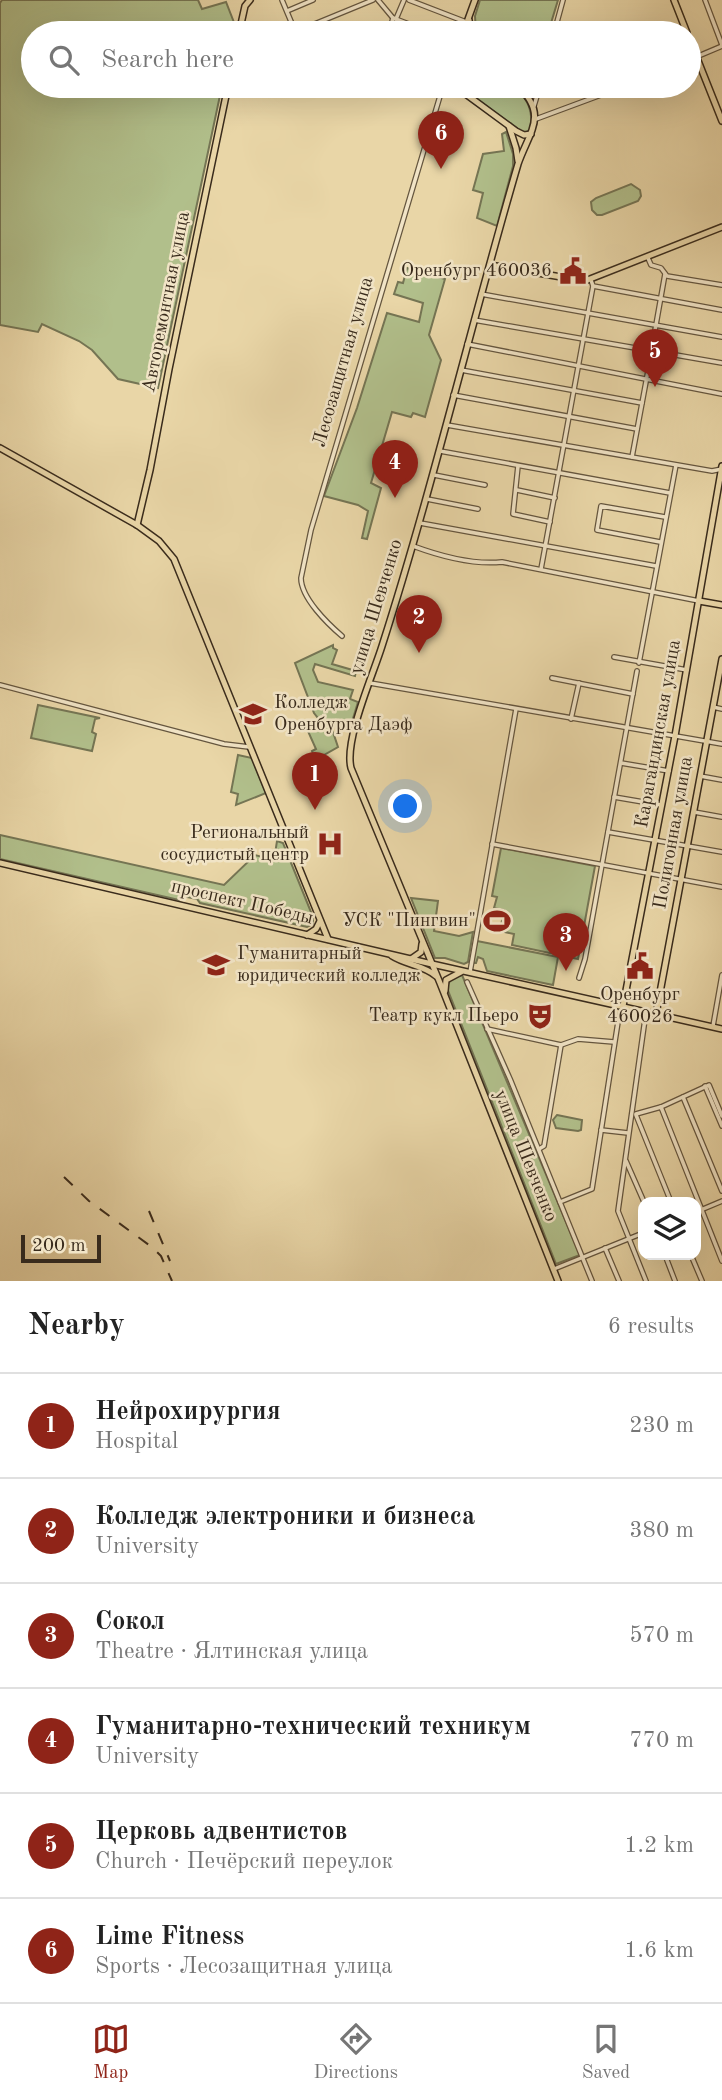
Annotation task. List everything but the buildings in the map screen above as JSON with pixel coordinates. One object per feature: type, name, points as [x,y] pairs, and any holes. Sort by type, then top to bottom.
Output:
[{"type":"main road","points":[[242,21],[245,6],[250,0]]},
{"type":"main road","points":[[468,20],[475,0]]},
{"type":"main road","points":[[674,0],[682,21]]},
{"type":"main road","points":[[701,69],[722,121]]},
{"type":"main road","name":"Авторемонтная улица","points":[[136,525],[150,470],[225,98]]},
{"type":"main road","points":[[471,98],[523,135],[531,134]]},
{"type":"main road","points":[[529,98],[536,119]]},
{"type":"main road","name":"улица Шевченко","points":[[536,119],[518,164],[412,546],[351,744],[350,765],[558,1281]]},
{"type":"main road","name":"улица Шевченко","points":[[509,125],[518,164]]},
{"type":"main road","points":[[490,265],[592,283],[722,227]]},
{"type":"main road","points":[[0,448],[136,525],[159,541],[174,559],[328,939]]},
{"type":"main road","name":"Карагандинская улица","points":[[623,1006],[669,771],[722,468]]},
{"type":"main road","points":[[699,601],[722,605]]},
{"type":"main road","name":"Полигонная улица","points":[[656,1014],[722,659]]},
{"type":"main road","name":"проспект Победы","points":[[0,863],[623,1006],[646,1015],[656,1014],[722,1029]]},
{"type":"main road","points":[[307,935],[316,929],[320,920]]},
{"type":"main road","points":[[411,959],[421,952],[422,941]]},
{"type":"main road","points":[[389,954],[398,960],[429,970],[438,978]]},
{"type":"main road","points":[[445,997],[446,980],[467,972]]},
{"type":"street","points":[[282,0],[290,21]]},
{"type":"street","points":[[286,11],[313,0]]},
{"type":"street","points":[[324,21],[376,0],[395,18],[402,21]]},
{"type":"street","points":[[393,21],[407,0],[468,20]]},
{"type":"street","points":[[557,21],[563,0]]},
{"type":"street","points":[[701,55],[722,46],[705,0]]},
{"type":"street","name":"Лесозащитная улица","points":[[342,636],[315,608],[301,584],[301,578],[316,513],[439,98]]},
{"type":"street","points":[[534,108],[537,98]]},
{"type":"street","points":[[536,119],[593,98]]},
{"type":"street","points":[[648,258],[651,265],[661,268],[665,274],[654,336]]},
{"type":"street","points":[[665,274],[722,285]]},
{"type":"street","points":[[541,569],[575,391],[592,283],[661,300],[722,310]]},
{"type":"street","points":[[481,294],[722,337]]},
{"type":"street","points":[[474,320],[722,363]]},
{"type":"street","points":[[650,361],[653,343]]},
{"type":"street","points":[[467,344],[722,394]]},
{"type":"street","points":[[460,370],[642,402]]},
{"type":"street","points":[[632,457],[648,370]]},
{"type":"street","points":[[453,395],[637,429]]},
{"type":"street","points":[[445,424],[712,471],[722,468]]},
{"type":"street","points":[[438,450],[670,493]]},
{"type":"street","points":[[639,662],[676,465]]},
{"type":"street","points":[[518,466],[513,514],[551,522]]},
{"type":"street","points":[[432,475],[485,485]]},
{"type":"street","points":[[517,490],[555,498]]},
{"type":"street","points":[[425,499],[478,509]]},
{"type":"street","points":[[660,542],[597,530],[601,506],[665,517]]},
{"type":"street","points":[[418,523],[656,566]]},
{"type":"street","points":[[412,546],[450,557],[502,562],[699,601]]},
{"type":"street","points":[[614,657],[687,670]]},
{"type":"street","points":[[579,978],[637,671]]},
{"type":"street","points":[[552,678],[633,694]]},
{"type":"street","points":[[370,683],[722,744]]},
{"type":"street","points":[[571,719],[579,683]]},
{"type":"street","points":[[0,685],[224,744],[250,747]]},
{"type":"street","points":[[713,707],[722,709]]},
{"type":"street","points":[[467,972],[516,709]]},
{"type":"street","points":[[621,763],[669,771]]},
{"type":"street","points":[[700,776],[722,780]]},
{"type":"street","points":[[614,797],[662,806]]},
{"type":"street","points":[[694,812],[722,817]]},
{"type":"street","points":[[608,832],[722,852]]},
{"type":"street","points":[[492,844],[722,887]]},
{"type":"street","points":[[713,1026],[722,975]]},
{"type":"street","points":[[467,982],[592,1281]]},
{"type":"street","points":[[560,1202],[592,1189],[614,1042],[623,1006]]},
{"type":"street","points":[[646,1015],[618,1211],[646,1281]]},
{"type":"street","points":[[487,1029],[561,1045],[578,1039],[614,1042]]},
{"type":"street","points":[[539,1149],[544,1146],[561,1045]]},
{"type":"street","points":[[633,1114],[661,1107],[709,1085],[722,1116]]},
{"type":"street","points":[[705,1086],[722,1126]]},
{"type":"street","points":[[683,1097],[722,1191]]},
{"type":"street","points":[[661,1107],[722,1261]]},
{"type":"street","points":[[633,1114],[669,1197]]},
{"type":"street","points":[[601,1129],[628,1133]]},
{"type":"street","points":[[625,1159],[642,1197]]},
{"type":"street","points":[[702,1210],[722,1201]]},
{"type":"street","points":[[553,1269],[638,1235]]},
{"type":"street","points":[[605,1248],[619,1281]]},
{"type":"street","points":[[666,1260],[675,1281]]},
{"type":"street","points":[[693,1260],[702,1281]]},
{"type":"green space","points":[[2,0],[198,0],[202,9],[226,2],[233,21],[21,21],[21,98],[219,98],[158,388],[118,379],[92,350],[42,324],[38,332],[0,325]]},
{"type":"green space","points":[[480,0],[558,0],[552,21],[475,21]]},
{"type":"green space","points":[[476,98],[524,98],[531,117],[531,130],[526,133],[521,131]]},
{"type":"green space","points":[[506,132],[513,154],[513,166],[497,226],[477,218],[483,193],[473,190],[483,154],[504,151],[502,134]]},
{"type":"green space","points":[[631,184],[640,190],[638,201],[602,215],[597,215],[592,210],[591,202],[596,198]]},
{"type":"green space","points":[[407,268],[445,279],[429,335],[441,360],[425,417],[413,413],[411,417],[392,412],[371,483],[381,488],[367,539],[362,538],[368,511],[358,505],[324,496],[357,408],[387,313],[419,322],[423,303],[394,294],[398,282],[403,283]]},
{"type":"green space","points":[[333,645],[337,650],[332,664],[356,671],[355,676],[315,664],[313,670],[318,682],[353,690],[350,699],[358,702],[351,725],[334,720],[330,723],[338,747],[315,760],[312,751],[316,749],[307,729],[321,722],[314,713],[295,663]]},
{"type":"green space","points":[[38,705],[100,718],[95,719],[92,732],[96,734],[92,751],[31,738]]},
{"type":"green space","points":[[238,755],[252,758],[266,793],[236,805],[238,794],[231,792]]},
{"type":"green space","points":[[0,835],[224,885],[255,855],[274,860],[277,841],[283,843],[313,917],[313,924],[307,927],[200,903],[197,899],[182,896],[179,900],[0,859]]},
{"type":"green space","points":[[501,848],[595,866],[578,959],[512,945],[514,934],[500,931],[504,910],[494,908],[497,897],[492,896]]},
{"type":"green space","points":[[411,898],[438,901],[434,931],[459,936],[473,932],[468,962],[464,964],[435,958]]},
{"type":"green space","points":[[477,941],[558,957],[553,985],[487,971],[483,959],[478,957],[476,963],[473,963]]},
{"type":"green space","points":[[462,975],[580,1255],[556,1264],[447,988],[452,979]]},
{"type":"green space","points":[[557,1115],[582,1120],[581,1130],[556,1128],[553,1120]]},
{"type":"railway","points":[[64,1177],[89,1201],[153,1248],[161,1256],[172,1281]]},
{"type":"railway","points":[[149,1211],[170,1261]]},
{"type":"place","name":"Lime Fitness","points":[[441,169]]},
{"type":"place","name":"Оренбург 460036","points":[[573,271]]},
{"type":"place","name":"Церковь адвентистов","points":[[655,387]]},
{"type":"place","name":"Гуманитарно-технический техникум","points":[[395,498]]},
{"type":"place","name":"Колледж электроники и бизнеса","points":[[419,653]]},
{"type":"place","name":"Колледж Оренбурга Даэф","points":[[253,714]]},
{"type":"place","name":"Нейрохирургия","points":[[315,810]]},
{"type":"place","name":"Региональный сосудистый центр","points":[[330,844]]},
{"type":"place","name":"УСК \"Пингвин\"","points":[[497,921]]},
{"type":"place","name":"Гуманитарный юридический колледж","points":[[216,965]]},
{"type":"place","name":"Оренбург 460026","points":[[640,966]]},
{"type":"place","name":"Сокол","points":[[566,971]]},
{"type":"place","name":"Театр кукл Пьеро","points":[[540,1016]]}]
